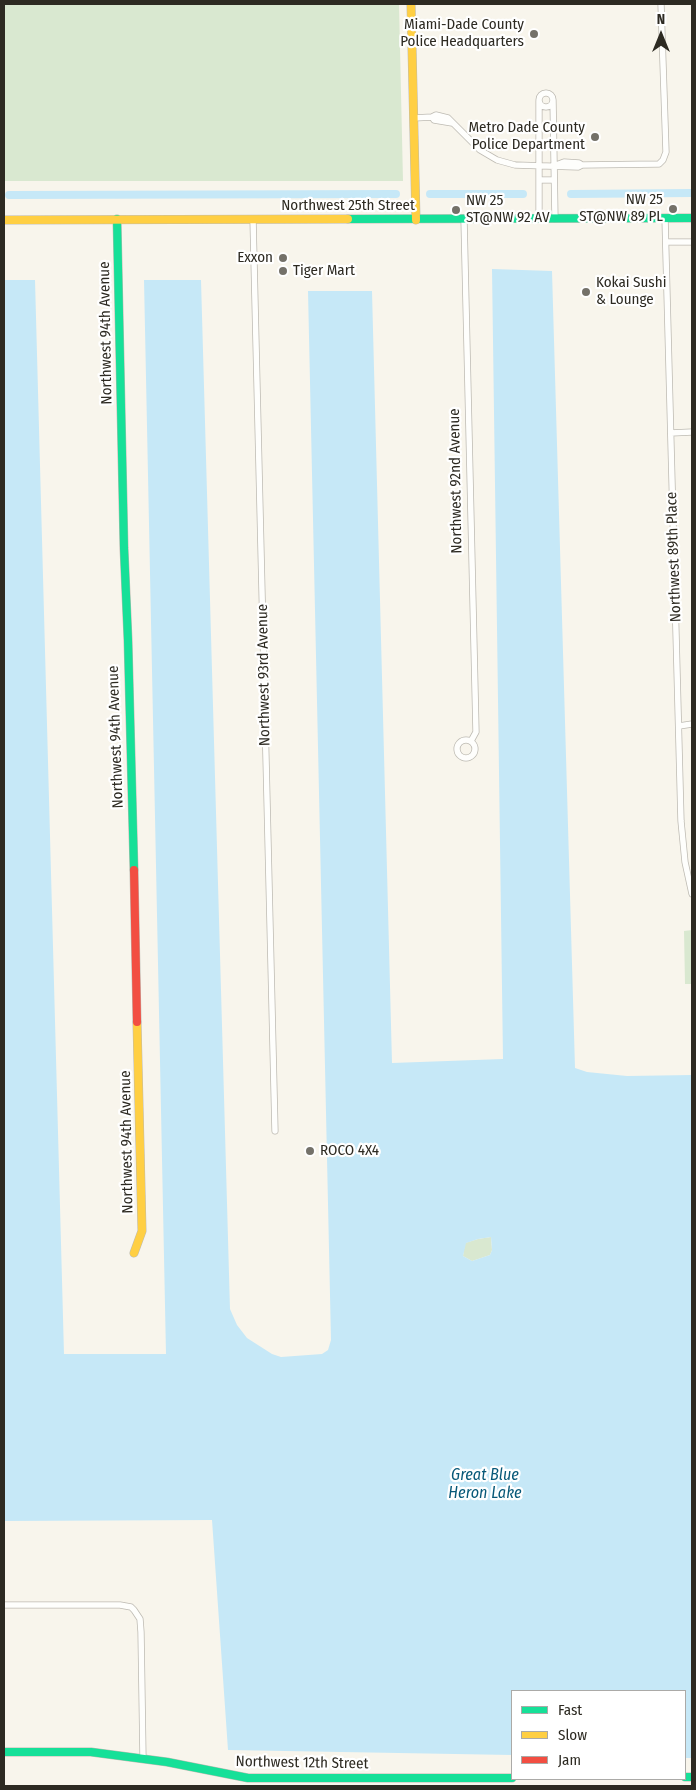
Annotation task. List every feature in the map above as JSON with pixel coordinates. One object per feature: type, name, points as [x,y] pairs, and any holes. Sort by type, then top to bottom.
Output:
[{"type":"street","points":[[411,4],[416,220]]},
{"type":"street","points":[[414,118],[436,115],[451,120],[476,146],[491,157],[515,165],[554,166],[564,162],[582,165],[654,165],[661,162],[665,158],[666,144],[661,4]]},
{"type":"street","points":[[539,219],[539,101],[540,97],[546,93],[552,95],[553,100],[555,219]]},
{"type":"street","points":[[539,101],[546,107],[550,106],[553,100]]},
{"type":"street","points":[[539,180],[554,180]]},
{"type":"street","name":"Northwest 89th Place","points":[[665,218],[682,841],[692,894]]},
{"type":"street","name":"Northwest 25th Street","points":[[4,220],[692,218]]},
{"type":"street","name":"Northwest 94th Avenue","points":[[117,219],[123,539],[130,711],[142,1221],[142,1231],[134,1254]]},
{"type":"street","name":"Northwest 93rd Avenue","points":[[253,219],[275,1130]]},
{"type":"street","name":"Northwest 92nd Avenue","points":[[464,219],[476,732],[471,741]]},
{"type":"street","points":[[666,242],[692,242]]},
{"type":"street","points":[[671,433],[692,432]]},
{"type":"street","points":[[679,726],[692,724]]},
{"type":"street","points":[[4,1605],[115,1605],[131,1607],[137,1614],[141,1624],[143,1758]]},
{"type":"street","name":"Northwest 12th Street","points":[[4,1752],[91,1752],[143,1758],[248,1778],[511,1778]]},
{"type":"green space","points":[[4,4],[399,4],[403,181],[4,181]]},
{"type":"green space","points":[[692,930],[692,984],[685,984],[684,931]]},
{"type":"green space","points":[[491,1237],[492,1250],[490,1255],[472,1261],[463,1256],[465,1243]]},
{"type":"water","name":"Great Blue Heron Lake","points":[[492,269],[552,271],[575,1068],[587,1072],[627,1076],[692,1075],[692,1758],[686,1758],[686,1690],[511,1690],[511,1755],[228,1750],[212,1520],[4,1521],[4,280],[35,280],[64,1354],[166,1354],[144,280],[201,280],[230,1309],[237,1325],[247,1338],[272,1354],[281,1357],[322,1354],[328,1350],[331,1340],[308,291],[372,291],[392,1063],[503,1059]],"holes":[[[491,1237],[492,1250],[490,1255],[472,1261],[463,1256],[466,1243]]]},
{"type":"waterway","points":[[571,194],[692,193]]},
{"type":"waterway","points":[[9,195],[396,194]]},
{"type":"waterway","points":[[430,194],[523,194]]},
{"type":"traffic: fast","points":[[348,219],[692,218]]},
{"type":"traffic: fast","points":[[117,219],[124,548],[134,870]]},
{"type":"traffic: fast","points":[[4,1752],[91,1752],[167,1762],[248,1778],[511,1778]]},
{"type":"traffic: fast","points":[[686,1777],[692,1777]]},
{"type":"traffic: slow","points":[[411,4],[416,220]]},
{"type":"traffic: slow","points":[[4,220],[348,219]]},
{"type":"traffic: slow","points":[[134,1253],[142,1231],[137,1022]]},
{"type":"traffic: jam","points":[[134,870],[137,1022]]},
{"type":"place","name":"Miami-Dade County Police Headquarters","points":[[534,34]]},
{"type":"place","name":"Metro Dade County Police Department","points":[[595,137]]},
{"type":"place","name":"NW 25 ST@NW 89 PL","points":[[673,209]]},
{"type":"place","name":"NW 25 ST@NW 92 AV","points":[[456,210]]},
{"type":"place","name":"Exxon","points":[[283,258]]},
{"type":"place","name":"Tiger Mart","points":[[283,271]]},
{"type":"place","name":"Kokai Sushi & Lounge","points":[[586,292]]},
{"type":"place","name":"ROCO 4X4","points":[[310,1151]]}]
